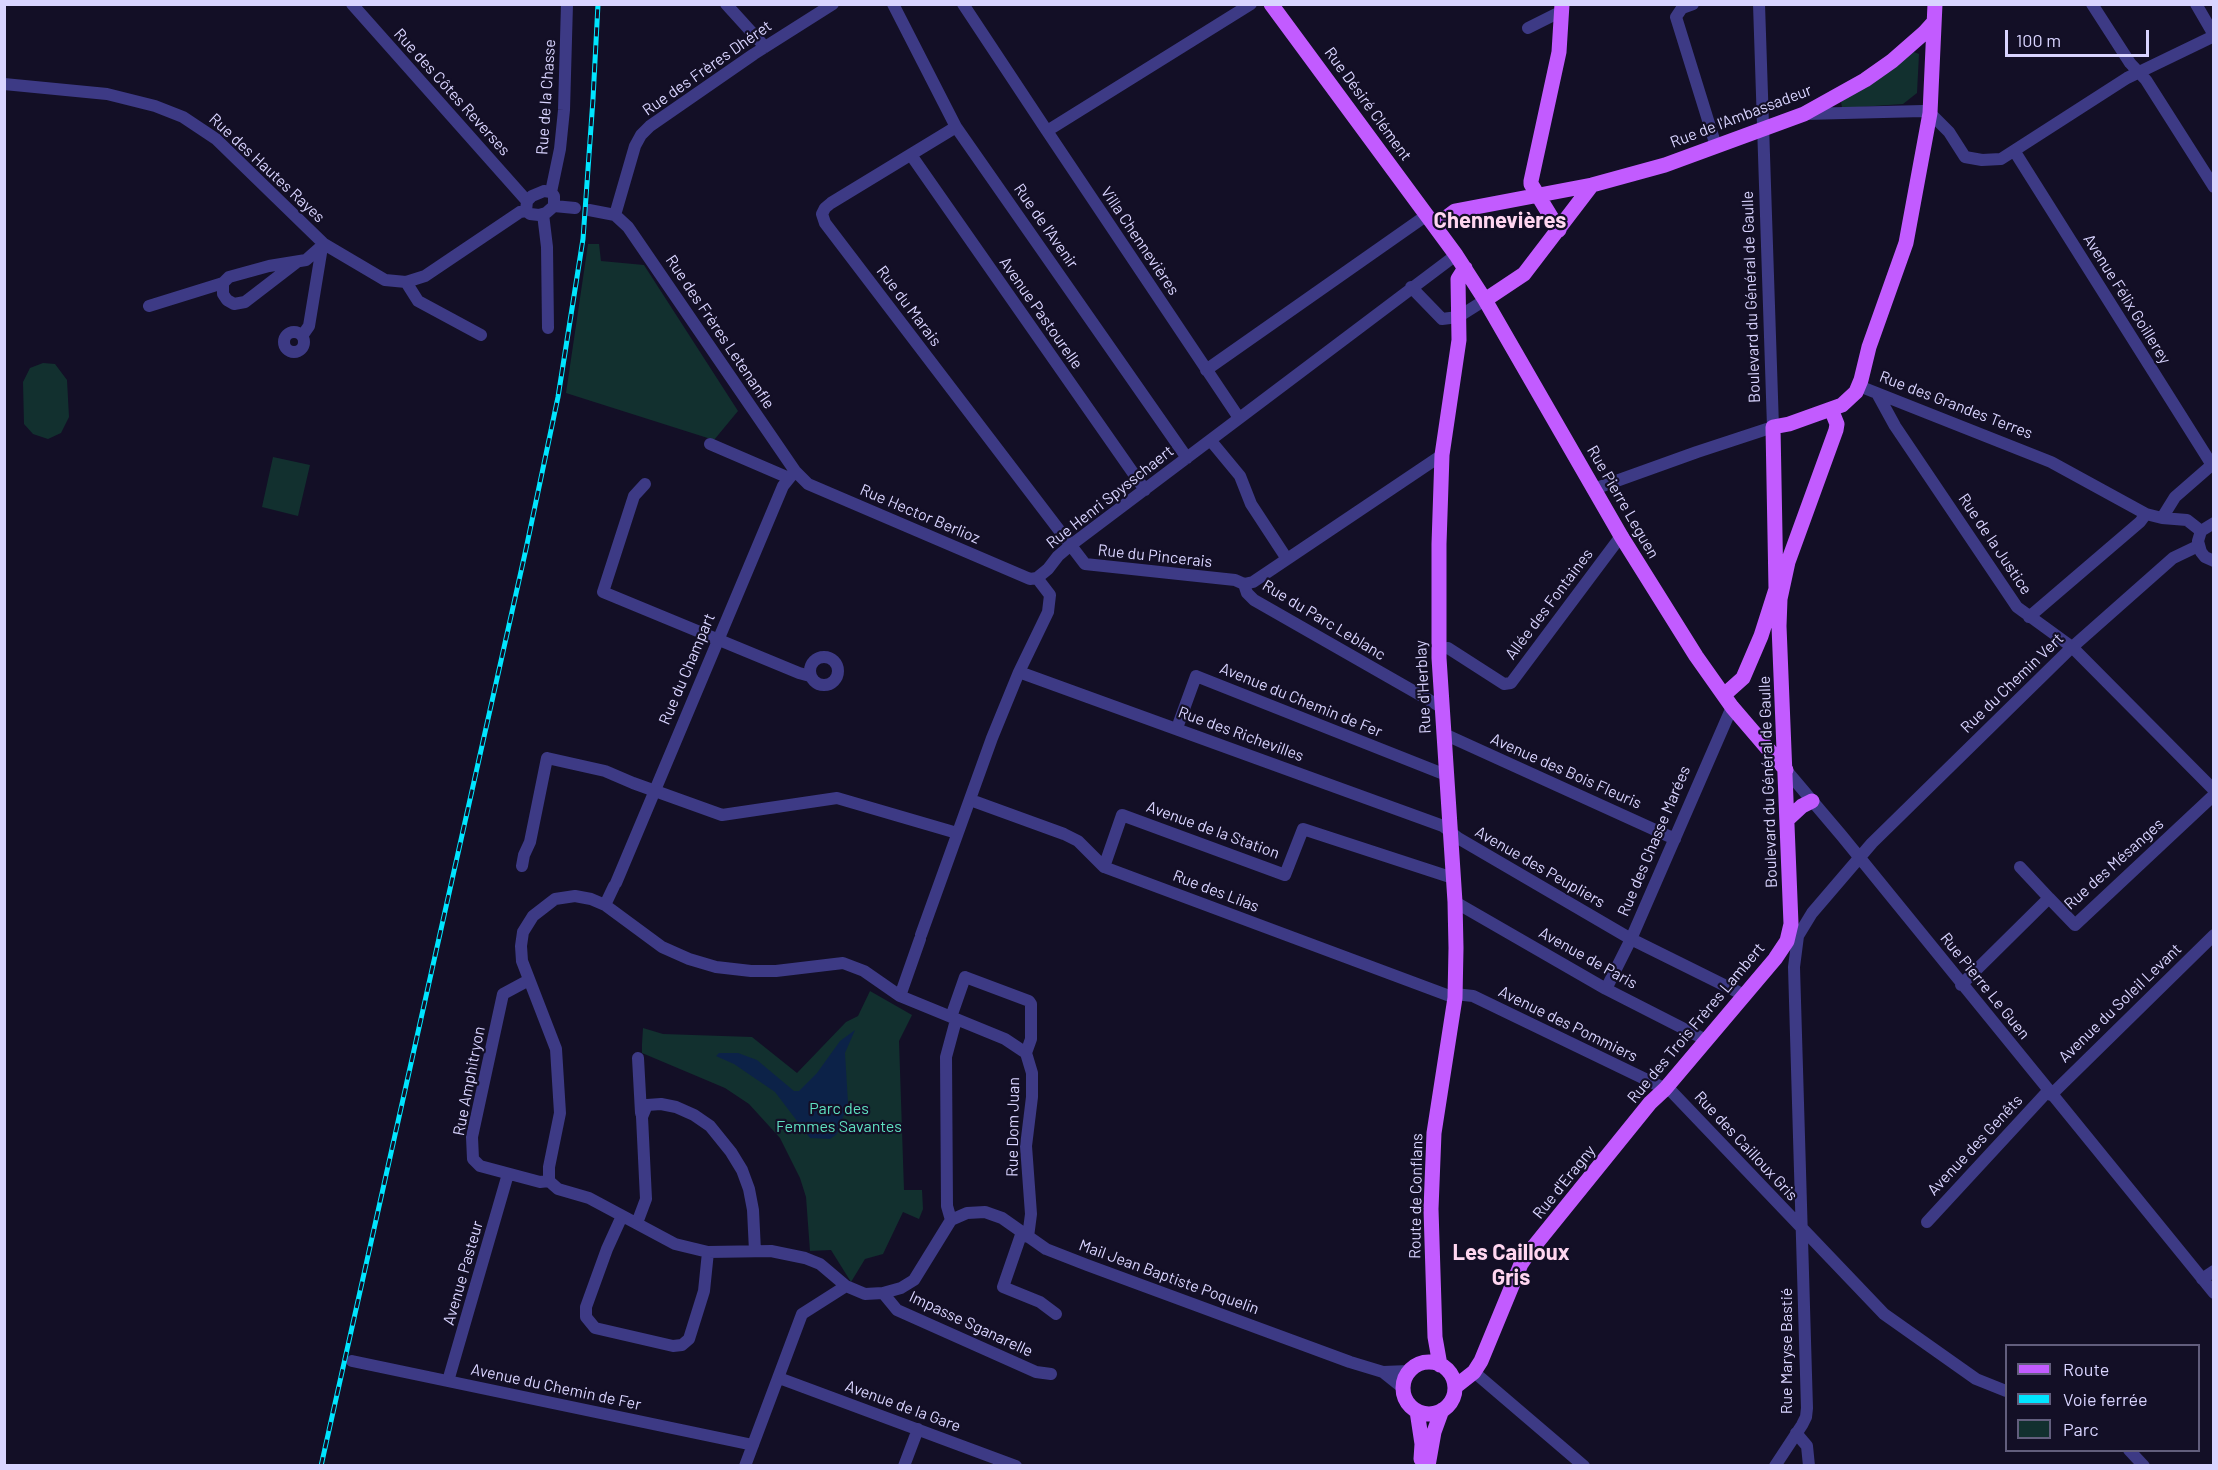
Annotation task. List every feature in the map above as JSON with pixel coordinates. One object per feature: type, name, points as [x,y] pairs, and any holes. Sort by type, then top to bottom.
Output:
[{"type":"main road","name":"Rue Désiré Clément","points":[[1271,4],[1456,255]]},
{"type":"main road","points":[[1859,386],[1869,347],[1906,243],[1930,113],[1935,4]]},
{"type":"main road","points":[[1559,230],[1531,181],[1557,67],[1562,8]]},
{"type":"main road","name":"Rue de l'Ambassadeur","points":[[1431,221],[1455,211],[1592,184],[1665,165],[1804,114],[1892,61],[1933,23]]},
{"type":"main road","points":[[1912,44],[1925,49],[1933,60]]},
{"type":"main road","points":[[1485,300],[1524,274],[1592,184]]},
{"type":"main road","name":"Rue Pierre Leguen","points":[[1456,255],[1485,300],[1621,536],[1696,656],[1732,706]]},
{"type":"main road","name":"Rue d'Herblay","points":[[1447,1056],[1455,996],[1455,902],[1439,649],[1439,544],[1442,455],[1459,340],[1458,279],[1465,268]]},
{"type":"main road","name":"Rue des Grandes Terres","points":[[1773,427],[1789,424],[1847,402],[1859,386]]},
{"type":"main road","points":[[1782,561],[1836,430],[1837,424],[1831,409]]},
{"type":"main road","name":"Boulevard du Général de Gaulle","points":[[1773,427],[1782,561],[1779,626],[1791,906],[1790,933],[1785,946]]},
{"type":"main road","name":"Rue des Chasse Marées","points":[[1732,706],[1779,587]]},
{"type":"main road","points":[[1761,636],[1768,628],[1779,626]]},
{"type":"main road","name":"Rue Pierre Le Guen","points":[[1732,706],[1786,770]]},
{"type":"main road","points":[[1788,819],[1798,809],[1812,801]]},
{"type":"main road","name":"Rue des Trois Frères Lambert","points":[[1635,1124],[1650,1103],[1665,1089],[1785,946]]},
{"type":"main road","name":"Route de Conflans","points":[[1440,1365],[1435,1337],[1431,1209],[1434,1133],[1447,1056]]},
{"type":"main road","name":"Rue d'Eragny","points":[[1455,1387],[1474,1372],[1481,1361],[1521,1264],[1635,1124]]},
{"type":"main road","points":[[1414,1368],[1434,1363],[1451,1374],[1455,1387],[1452,1401],[1442,1410],[1434,1414],[1417,1411],[1407,1401],[1403,1388],[1405,1379],[1435,1337]]},
{"type":"main road","points":[[1426,1465],[1442,1410]]},
{"type":"main road","points":[[1417,1411],[1426,1465]]},
{"type":"street","name":"Rue des Côtes Reverses","points":[[352,4],[527,206]]},
{"type":"street","name":"Rue de la Chasse","points":[[551,192],[560,149],[564,110],[567,4]]},
{"type":"street","points":[[726,4],[765,46]]},
{"type":"street","name":"Rue des Frères Dhéret","points":[[615,215],[631,160],[641,135],[650,126],[765,46],[833,4]]},
{"type":"street","name":"Rue de l'Avenir","points":[[893,4],[956,127],[1187,458]]},
{"type":"street","name":"Villa Chennevières","points":[[963,4],[1239,418]]},
{"type":"street","points":[[1047,131],[1251,4]]},
{"type":"street","points":[[1693,4],[1682,8],[1676,17],[1716,146]]},
{"type":"street","name":"Boulevard du Général de Gaulle","points":[[1759,4],[1773,427]]},
{"type":"street","points":[[2092,4],[2130,63],[2139,71],[2214,187]]},
{"type":"street","points":[[1804,114],[1923,111],[1930,113],[1949,132],[1965,157],[1995,160],[2006,157],[2139,71],[2214,36],[2196,4]]},
{"type":"street","points":[[1528,28],[1562,8]]},
{"type":"street","name":"Rue des Hautes Rayes","points":[[4,84],[107,94],[155,106],[183,117],[216,139],[323,245],[376,276],[385,280],[406,282]]},
{"type":"street","points":[[1834,98],[1839,113]]},
{"type":"street","name":"Rue du Marais","points":[[956,127],[825,208],[822,214],[825,223],[1071,545]]},
{"type":"street","name":"Avenue Félix Goillerey","points":[[2015,152],[2213,464]]},
{"type":"street","name":"Avenue Pastourelle","points":[[911,155],[1145,490]]},
{"type":"street","points":[[481,335],[418,301],[406,282],[425,276],[520,212],[538,193],[551,192],[554,196],[554,206]]},
{"type":"street","points":[[527,206],[535,216],[543,214],[554,206],[575,208]]},
{"type":"street","points":[[589,210],[615,215]]},
{"type":"street","points":[[543,214],[547,247],[548,328]]},
{"type":"street","name":"Rue des Frères Letenanfle","points":[[615,215],[628,227],[792,474]]},
{"type":"street","points":[[1206,370],[1431,221]]},
{"type":"street","points":[[149,306],[223,283],[229,277],[269,266],[306,260],[323,245]]},
{"type":"street","points":[[302,336],[309,326],[323,245]]},
{"type":"street","name":"Rue Henri Spysschaert","points":[[1037,578],[1071,545],[1456,255]]},
{"type":"street","points":[[223,283],[223,294],[227,300],[234,304],[245,302],[297,262]]},
{"type":"street","points":[[1411,287],[1442,319],[1458,317],[1485,300]]},
{"type":"street","name":"Rue des Grandes Terres","points":[[1859,386],[2051,462],[2146,514],[2187,520],[2201,531]]},
{"type":"street","name":"Rue de la Justice","points":[[1878,395],[1890,417],[2017,607],[2072,647],[2214,790]]},
{"type":"street","points":[[1890,417],[1896,407],[1902,403]]},
{"type":"street","name":"Rue des Grandes Terres","points":[[1594,489],[1773,427]]},
{"type":"street","points":[[1210,441],[1240,476],[1251,504],[1287,559]]},
{"type":"street","name":"Rue Hector Berlioz","points":[[710,444],[792,474],[808,484],[1030,579],[1037,578]]},
{"type":"street","name":"Rue du Parc Leblanc","points":[[1442,455],[1253,582],[1244,584],[1247,593],[1254,600],[1443,708]]},
{"type":"street","points":[[2162,518],[2175,497],[2213,464]]},
{"type":"street","name":"Rue du Champart","points":[[605,905],[783,486],[792,474]]},
{"type":"street","points":[[645,484],[634,496],[603,592],[799,674],[810,676]]},
{"type":"street","points":[[2029,617],[2140,522],[2146,514]]},
{"type":"street","points":[[2214,523],[2201,531],[2198,546],[2205,557],[2214,561]]},
{"type":"street","name":"Allée des Fontaines","points":[[1439,649],[1448,648],[1504,684],[1511,683],[1621,536]]},
{"type":"street","name":"Rue du Pincerais","points":[[1071,545],[1085,564],[1091,566],[1235,580],[1244,584]]},
{"type":"street","name":"Rue du Chemin Vert","points":[[1860,858],[1872,843],[2072,647],[2173,558],[2198,546]]},
{"type":"street","points":[[900,996],[957,833],[1019,672],[1050,603],[1050,595],[1037,578]]},
{"type":"street","name":"Rue des Richevilles","points":[[1019,672],[1443,826],[1449,831]]},
{"type":"street","name":"Avenue du Chemin de Fer","points":[[1177,728],[1196,676],[1446,775]]},
{"type":"street","name":"Rue des Chasse Marées","points":[[1606,989],[1631,939],[1732,706]]},
{"type":"street","name":"Avenue des Bois Fleuris","points":[[1444,734],[1675,839]]},
{"type":"street","points":[[522,866],[530,842],[547,758],[605,771],[722,815],[837,798],[957,833]]},
{"type":"street","name":"Rue Pierre Le Guen","points":[[1786,770],[2214,1293]]},
{"type":"street","name":"Rue des Mésanges","points":[[1961,985],[2049,898],[2075,925],[2214,795]]},
{"type":"street","name":"Rue des Lilas","points":[[976,802],[1064,834],[1084,846],[1104,867],[1455,996]]},
{"type":"street","name":"Avenue de la Station","points":[[1104,867],[1122,815],[1285,875],[1303,829],[1453,878]]},
{"type":"street","name":"Avenue des Peupliers","points":[[1449,831],[1631,939],[1744,995]]},
{"type":"street","points":[[1812,913],[1860,858]]},
{"type":"street","points":[[2020,867],[2049,898]]},
{"type":"street","points":[[549,1181],[549,1167],[560,1113],[556,1049],[522,962],[523,932],[540,909],[555,899],[575,896],[591,899],[605,905],[662,947],[689,959],[716,967],[776,971],[843,963],[864,971],[900,996],[954,1018],[1005,1039],[1026,1053],[1031,1039],[1031,1004],[1029,1001],[965,977],[954,1018],[946,1057],[947,1206],[951,1220],[914,1280],[901,1288],[884,1293],[865,1294],[846,1286],[802,1314],[745,1466]]},
{"type":"street","name":"Avenue de Paris","points":[[1455,902],[1606,989],[1706,1040]]},
{"type":"street","name":"Boulevard du Général de Gaulle","points":[[1791,906],[1812,913]]},
{"type":"street","name":"Rue Maryse Bastié","points":[[1809,1466],[1807,1446],[1796,1433],[1806,1417],[1807,1408],[1794,968],[1798,936],[1812,913]]},
{"type":"street","name":"Avenue du Soleil Levant","points":[[2049,1093],[2214,935]]},
{"type":"street","name":"Rue Amphitryon","points":[[529,980],[503,994],[472,1137],[473,1159],[480,1166],[540,1182],[549,1181],[558,1189],[589,1198],[675,1244],[708,1252],[771,1251],[805,1258],[820,1264],[846,1286]]},
{"type":"street","name":"Avenue des Pommiers","points":[[1455,996],[1473,996],[1665,1089]]},
{"type":"street","name":"Rue Dom Juan","points":[[1026,1053],[1032,1073],[1032,1097],[1026,1146],[1031,1214],[1025,1235],[1003,1287],[1040,1302],[1056,1314]]},
{"type":"street","points":[[638,1058],[646,1199],[638,1223]]},
{"type":"street","name":"Rue des Cailloux Gris","points":[[1665,1089],[1672,1092],[1884,1314],[1976,1378],[2005,1389]]},
{"type":"street","name":"Avenue des Genêts","points":[[1927,1222],[2049,1093]]},
{"type":"street","points":[[642,1117],[647,1105],[661,1104],[694,1114],[710,1126],[731,1152],[749,1189],[753,1210],[755,1251]]},
{"type":"street","name":"Avenue Pasteur","points":[[448,1381],[508,1174]]},
{"type":"street","name":"Mail Jean Baptiste Poquelin","points":[[951,1220],[967,1213],[984,1212],[1002,1218],[1046,1249],[1383,1372],[1403,1388]]},
{"type":"street","points":[[622,1216],[607,1249],[586,1307],[586,1317],[595,1328],[673,1346],[682,1345],[689,1339],[704,1291],[708,1252]]},
{"type":"street","points":[[2202,1279],[2214,1271]]},
{"type":"street","name":"Impasse Sganarelle","points":[[884,1293],[897,1310],[1036,1372],[1051,1374]]},
{"type":"street","name":"Avenue du Chemin de Fer","points":[[352,1361],[753,1445]]},
{"type":"street","name":"Mail Jean Baptiste Poquelin","points":[[1383,1372],[1414,1368]]},
{"type":"street","points":[[1474,1372],[1584,1466]]},
{"type":"street","name":"Avenue de la Gare","points":[[779,1378],[1016,1466]]},
{"type":"street","points":[[904,1466],[918,1429]]},
{"type":"street","points":[[1775,1466],[1796,1433]]},
{"type":"street","points":[[2131,1452],[2144,1466]]},
{"type":"green space","points":[[1911,51],[1919,54],[1917,93],[1903,104],[1842,107],[1841,102]]},
{"type":"green space","points":[[588,244],[599,244],[601,261],[644,265],[738,411],[714,440],[566,393]]},
{"type":"green space","points":[[43,363],[55,364],[67,380],[69,417],[61,433],[48,439],[33,434],[24,424],[23,382],[30,368]]},
{"type":"green space","points":[[273,457],[310,465],[298,516],[262,507]]},
{"type":"green space","name":"Parc des Femmes Savantes","points":[[870,991],[912,1015],[899,1041],[904,1190],[922,1190],[923,1209],[919,1219],[903,1212],[883,1254],[865,1259],[851,1282],[831,1250],[810,1251],[806,1197],[800,1178],[780,1138],[749,1104],[725,1088],[642,1053],[643,1028],[663,1034],[752,1037],[797,1073],[846,1022],[858,1016]]},
{"type":"water","points":[[855,1030],[845,1053],[848,1103],[837,1134],[830,1139],[810,1138],[775,1092],[734,1064],[716,1056],[719,1053],[738,1053],[757,1060],[794,1091],[799,1091],[817,1073],[840,1041]]},
{"type":"railway","points":[[321,1466],[558,397],[583,239],[598,4]]},
{"type":"district","name":"Chennevières","points":[[1500,221]]},
{"type":"district","name":"Les Cailloux Gris","points":[[1511,1266]]}]
